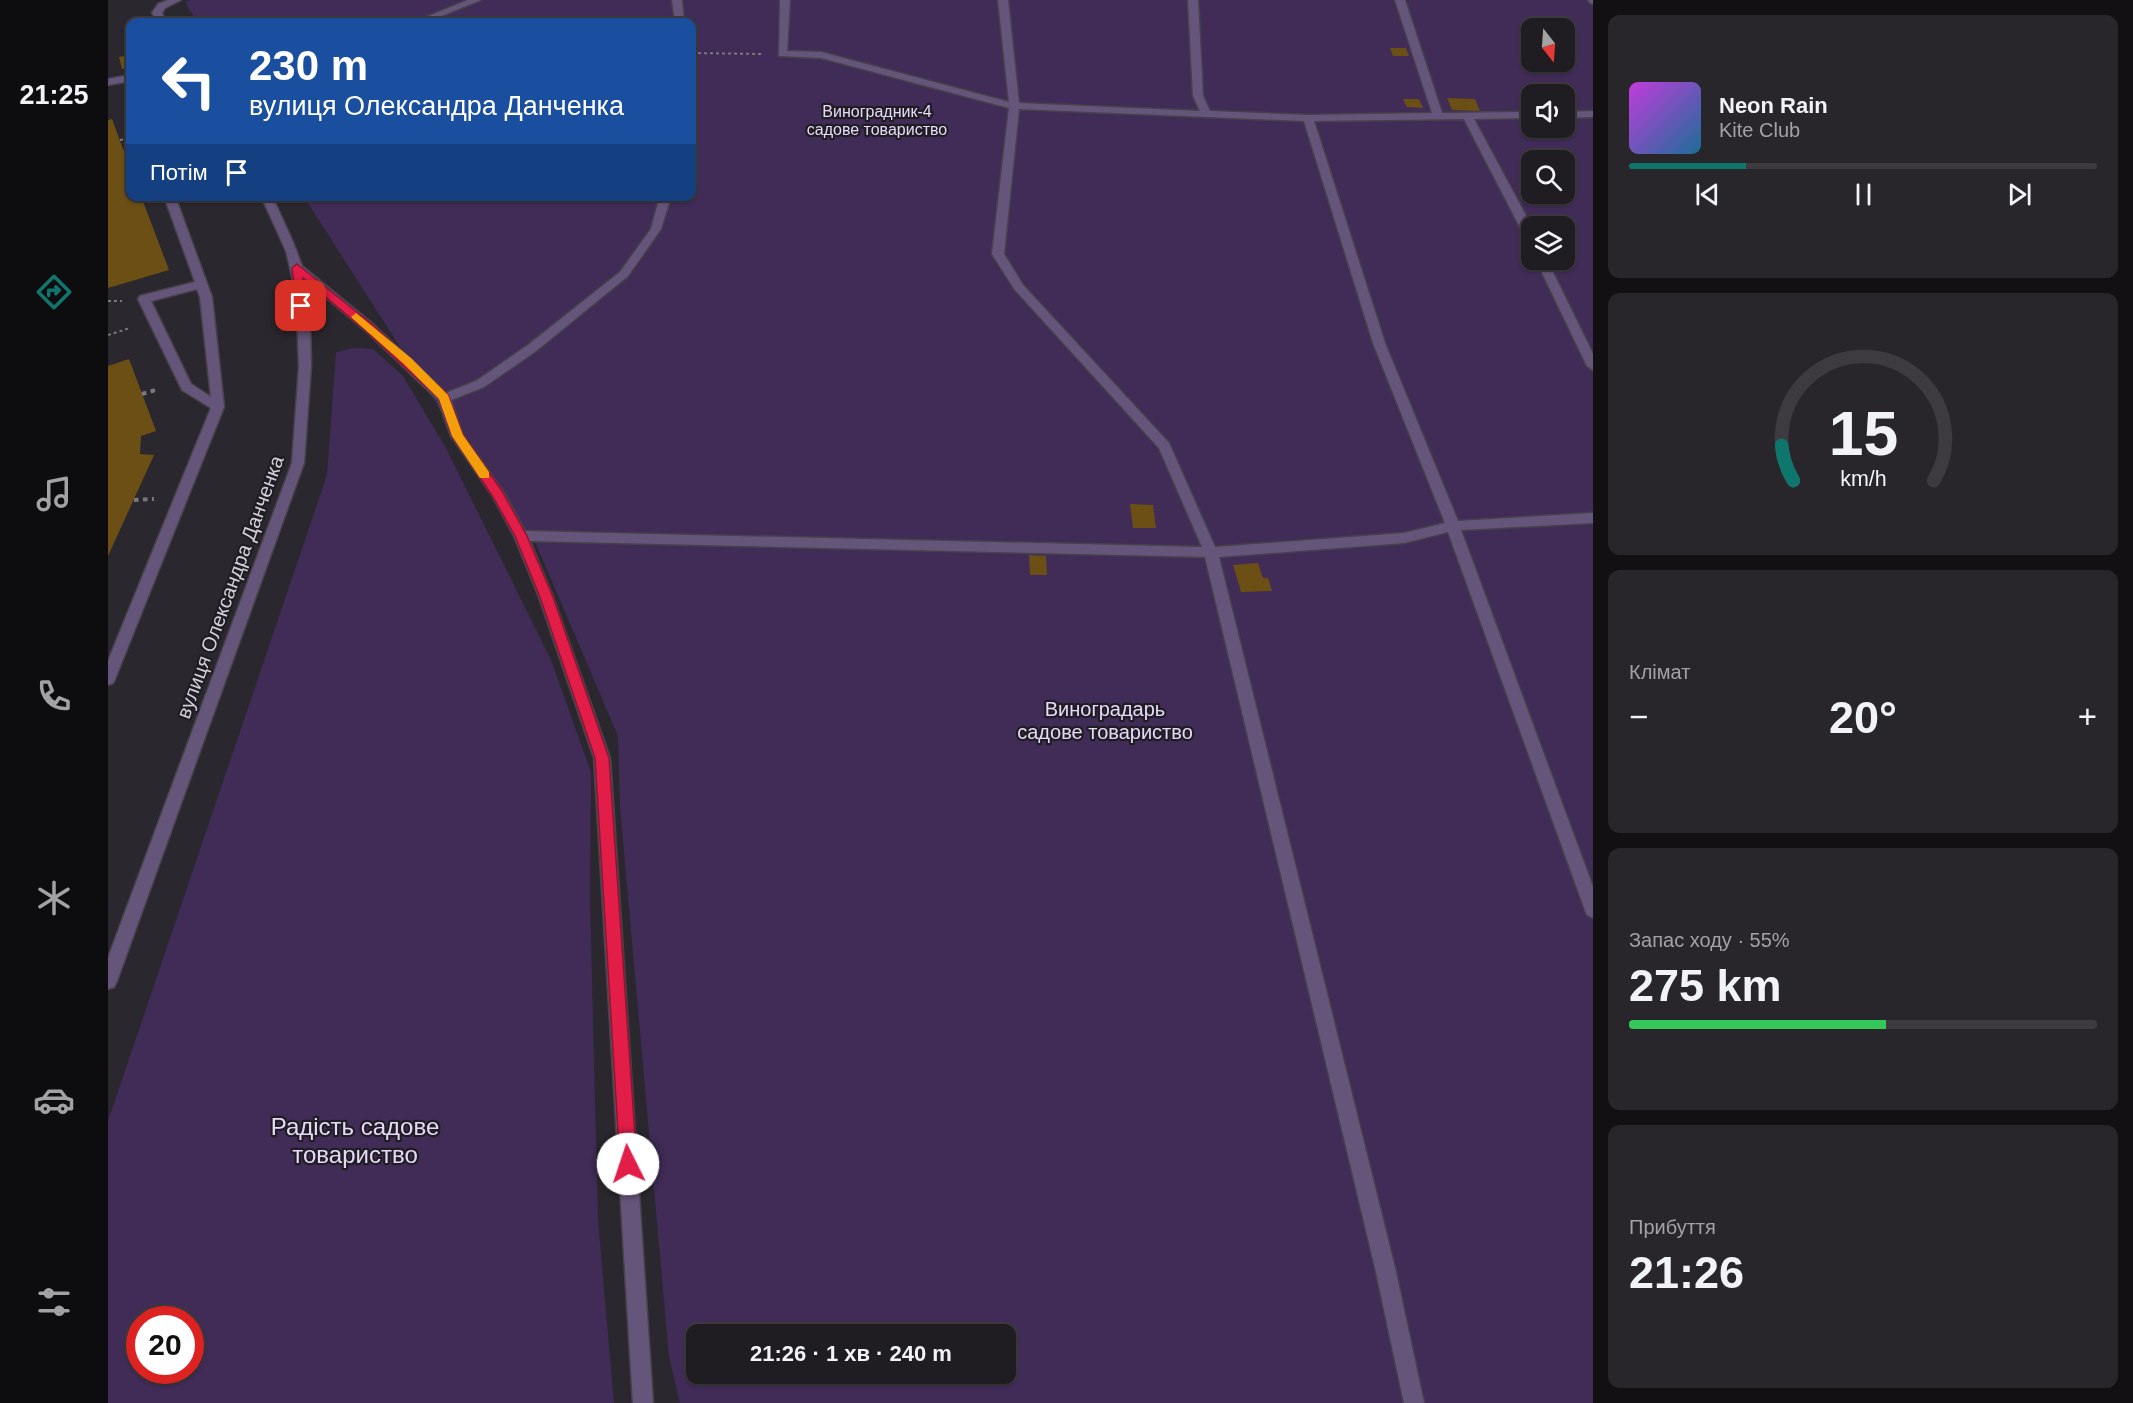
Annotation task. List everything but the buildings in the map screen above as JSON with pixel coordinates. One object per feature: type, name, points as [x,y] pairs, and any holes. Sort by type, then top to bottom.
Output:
[{"type":"street","points":[[160,18],[157,13],[163,3],[176,0]]},
{"type":"street","points":[[429,18],[476,0]]},
{"type":"street","points":[[677,0],[679,18]]},
{"type":"street","points":[[785,0],[782,54],[821,55],[1014,106],[1308,118],[1521,115]]},
{"type":"street","points":[[1003,0],[1014,106],[998,254],[1019,286],[1164,446],[1211,552],[1386,1272],[1414,1403]]},
{"type":"street","points":[[1193,0],[1198,96],[1206,114]]},
{"type":"street","points":[[1400,0],[1438,117]]},
{"type":"street","points":[[108,82],[126,78]]},
{"type":"street","points":[[1575,114],[1593,114]]},
{"type":"street","points":[[1467,116],[1521,217]]},
{"type":"street","points":[[1308,118],[1379,343],[1453,526],[1593,910]]},
{"type":"street","points":[[108,679],[218,407],[206,297],[171,201]]},
{"type":"street","name":"вулиця Олександра Данченка","points":[[108,981],[298,462],[306,345],[297,268],[268,201]]},
{"type":"street","points":[[444,398],[480,384],[532,348],[624,274],[656,229],[664,201]]},
{"type":"street","points":[[297,268],[378,334],[444,398],[457,436],[498,494],[521,536],[546,597],[602,758],[643,1403]]},
{"type":"street","points":[[1546,270],[1593,366]]},
{"type":"street","points":[[201,284],[144,299],[186,387],[218,407]]},
{"type":"street","points":[[521,536],[1211,552],[1404,538],[1453,526],[1593,518]]},
{"type":"path","points":[[696,53],[782,54]]},
{"type":"path","points":[[120,140],[126,139]]},
{"type":"green space","name":"Виноградарь садове товариство","points":[[190,0],[1593,0],[1593,1403],[680,1403],[669,1357],[620,807],[618,736],[535,542],[457,436],[307,201],[696,201],[696,18],[195,18],[185,2]]},
{"type":"green space","name":"Радість садове товариство","points":[[353,348],[373,349],[403,376],[446,448],[551,660],[591,772],[590,898],[598,1220],[614,1403],[108,1403],[108,1121],[327,475],[336,352]]},
{"type":"slow traffic","points":[[356,317],[407,361],[444,398],[457,436],[485,475]]},
{"type":"route","points":[[301,306],[297,268],[370,328],[444,398],[457,436],[498,494],[521,536],[546,597],[602,758],[628,1164]]},
{"type":"park label","name":"Виноградник-4 садове товариство","points":[[877,120]]}]
